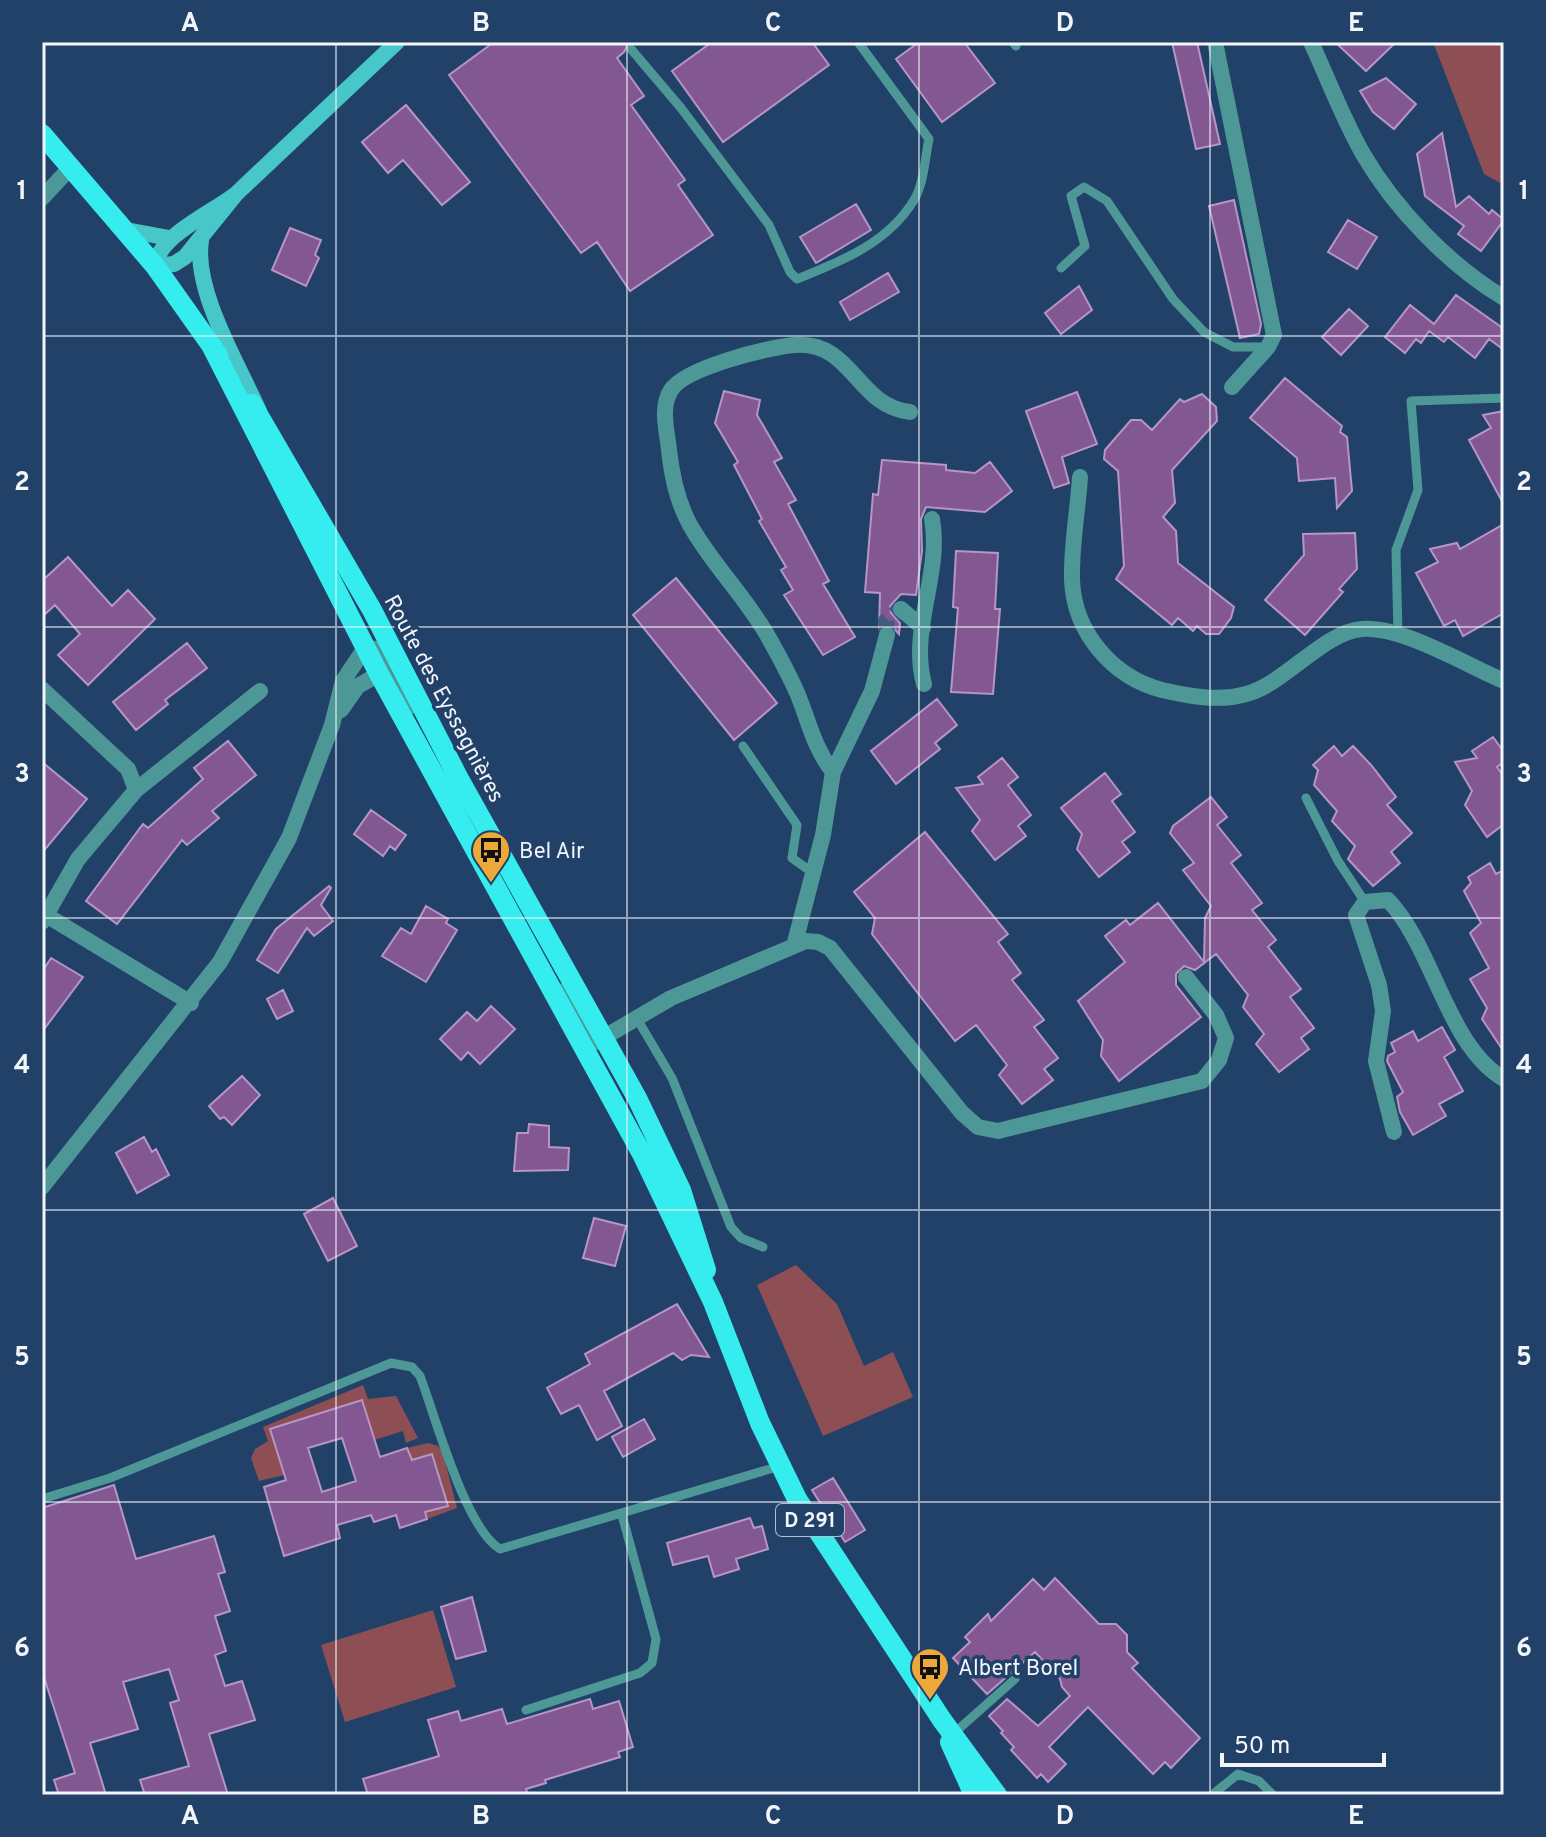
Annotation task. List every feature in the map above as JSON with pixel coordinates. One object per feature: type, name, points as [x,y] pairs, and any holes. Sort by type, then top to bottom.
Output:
[{"type":"main road","points":[[236,194],[201,241],[174,264],[155,266],[159,251],[169,238],[207,216],[236,194],[397,42]]},
{"type":"main road","name":"Route des Eyssagnières","points":[[42,134],[155,266],[260,414],[372,610],[458,777],[603,1035],[681,1190],[697,1234],[713,1302]]},
{"type":"main road","points":[[126,230],[169,238]]},
{"type":"main road","points":[[201,241],[199,255],[208,293],[260,414]]},
{"type":"main road","name":"Route des Eyssagnières","points":[[211,345],[501,901],[642,1154],[713,1302],[780,1466],[815,1529],[947,1727],[997,1795]]},
{"type":"main road","name":"Route des Eyssagnières","points":[[947,1727],[974,1795]]},
{"type":"street","points":[[1215,42],[1274,335],[1268,347],[1232,387]]},
{"type":"street","points":[[1311,42],[1363,153],[1379,176],[1411,217],[1455,261],[1504,298]]},
{"type":"street","points":[[42,198],[72,166]]},
{"type":"street","points":[[833,772],[819,754],[797,694],[770,639],[692,528],[679,502],[664,410],[671,390],[696,369],[794,345],[822,347],[838,356],[872,395],[893,410],[910,412]]},
{"type":"street","points":[[1080,477],[1072,581],[1079,616],[1096,647],[1118,671],[1146,686],[1186,696],[1247,694],[1359,629],[1384,629],[1504,681]]},
{"type":"street","points":[[924,684],[920,669],[923,628],[936,543],[932,519]]},
{"type":"street","points":[[901,609],[923,628]]},
{"type":"street","points":[[372,610],[376,660],[436,751],[458,777]]},
{"type":"street","points":[[794,946],[813,873],[833,772],[872,691],[887,635]]},
{"type":"street","points":[[42,1187],[191,1003],[220,962],[289,838],[332,725],[343,681],[376,660]]},
{"type":"street","points":[[332,725],[350,694],[376,660]]},
{"type":"street","points":[[42,689],[128,769],[136,790]]},
{"type":"street","points":[[191,1003],[44,918],[78,859],[136,790],[260,691]]},
{"type":"street","points":[[1394,1132],[1376,1061],[1383,1011],[1379,985],[1356,915],[1365,902],[1388,900],[1404,916],[1463,1033],[1488,1070],[1504,1079]]},
{"type":"street","points":[[501,901],[534,939],[586,1030],[603,1035]]},
{"type":"street","points":[[591,1060],[596,1042],[603,1035],[636,1017],[794,946],[818,942],[830,948],[962,1113],[978,1127],[998,1131],[1202,1081],[1219,1060],[1226,1038],[1216,1015],[1186,977]]},
{"type":"lane","points":[[631,49],[681,108],[769,225],[790,272],[797,279],[839,262],[884,236],[916,198],[929,139],[858,42]]},
{"type":"lane","points":[[1061,268],[1085,246],[1071,196],[1084,187],[1107,201],[1173,299],[1204,332],[1233,347],[1268,347]]},
{"type":"lane","points":[[1398,636],[1396,550],[1418,490],[1411,401],[1504,398]]},
{"type":"lane","points":[[743,746],[797,825],[792,858],[813,873]]},
{"type":"lane","points":[[1306,798],[1338,861],[1365,902]]},
{"type":"lane","points":[[636,1017],[672,1078],[731,1227],[741,1238],[763,1247]]},
{"type":"lane","points":[[42,1499],[110,1478],[391,1363],[403,1363],[420,1376],[468,1506],[488,1542],[500,1549],[780,1466]]},
{"type":"lane","points":[[526,1710],[640,1673],[652,1663],[656,1639],[622,1515]]},
{"type":"lane","points":[[947,1727],[1015,1679]]},
{"type":"lane","points":[[1212,1795],[1238,1774],[1259,1781],[1273,1795]]},
{"type":"shaded area","points":[[1433,42],[1504,42],[1504,185],[1484,174]]},
{"type":"shaded area","points":[[796,1265],[837,1304],[864,1366],[893,1352],[913,1397],[823,1436],[757,1285]]},
{"type":"shaded area","points":[[363,1385],[368,1399],[396,1396],[418,1438],[406,1443],[403,1431],[374,1440],[362,1400],[270,1429],[285,1475],[259,1481],[251,1458],[255,1449],[268,1441],[263,1427]]},
{"type":"shaded area","points":[[428,1443],[438,1446],[443,1453],[457,1508],[427,1519],[425,1512],[448,1505],[432,1454],[412,1460],[407,1448]]},
{"type":"shaded area","points":[[433,1610],[456,1687],[345,1722],[321,1645]]},
{"type":"building","points":[[494,42],[629,42],[617,58],[644,96],[631,105],[685,180],[678,185],[713,235],[630,291],[597,242],[581,253],[449,75]]},
{"type":"building","points":[[712,42],[812,42],[829,65],[723,142],[672,71]]},
{"type":"building","points":[[919,42],[964,42],[995,83],[942,122],[896,59]]},
{"type":"building","points":[[1172,42],[1197,42],[1220,144],[1196,149]]},
{"type":"building","points":[[1335,42],[1396,42],[1366,71]]},
{"type":"building","points":[[1386,78],[1416,104],[1394,129],[1373,112],[1360,91]]},
{"type":"building","points":[[406,105],[470,182],[442,205],[403,160],[388,173],[362,142]]},
{"type":"building","points":[[1442,133],[1456,207],[1469,196],[1489,214],[1492,210],[1504,220],[1481,251],[1458,234],[1464,226],[1425,196],[1417,154]]},
{"type":"building","points":[[1234,200],[1261,324],[1259,334],[1240,338],[1209,206]]},
{"type":"building","points":[[856,204],[871,230],[816,263],[800,237]]},
{"type":"building","points":[[1348,220],[1377,237],[1357,269],[1328,252]]},
{"type":"building","points":[[290,228],[321,240],[315,255],[319,258],[306,286],[272,270]]},
{"type":"building","points":[[888,273],[899,292],[850,320],[840,302]]},
{"type":"building","points":[[1079,286],[1092,310],[1061,334],[1045,313]]},
{"type":"building","points":[[1456,295],[1504,329],[1504,350],[1489,339],[1475,358],[1448,337],[1444,342],[1429,331],[1421,343],[1416,339],[1405,353],[1385,337],[1410,305],[1434,324]]},
{"type":"building","points":[[1349,309],[1368,326],[1341,355],[1322,337]]},
{"type":"building","points":[[1285,378],[1342,426],[1340,432],[1347,437],[1352,491],[1337,508],[1335,478],[1299,481],[1297,458],[1250,418]]},
{"type":"building","points":[[724,391],[760,400],[757,415],[782,458],[774,462],[796,500],[788,504],[829,581],[823,584],[855,637],[823,655],[784,595],[793,590],[781,570],[786,567],[759,521],[762,519],[734,465],[738,462],[715,423]]},
{"type":"building","points":[[1077,392],[1097,444],[1062,457],[1069,483],[1054,488],[1026,411]]},
{"type":"building","points":[[1202,394],[1216,407],[1217,421],[1172,470],[1175,503],[1163,517],[1176,531],[1178,563],[1234,607],[1231,618],[1219,634],[1206,634],[1197,626],[1193,631],[1178,618],[1172,625],[1116,579],[1124,566],[1118,471],[1104,459],[1105,450],[1131,420],[1141,420],[1152,430],[1180,399],[1184,402]]},
{"type":"building","points":[[1504,411],[1504,505],[1469,440],[1491,428],[1483,415]]},
{"type":"building","points":[[882,460],[946,465],[946,470],[975,473],[990,462],[1012,491],[985,512],[926,507],[921,519],[922,551],[916,595],[901,594],[890,606],[891,613],[900,623],[899,634],[891,625],[879,628],[880,593],[865,592],[873,494],[878,495]]},
{"type":"building","points":[[1504,524],[1504,613],[1463,636],[1455,620],[1444,626],[1416,573],[1438,562],[1430,549],[1457,543],[1460,549]]},
{"type":"building","points":[[1355,533],[1357,569],[1339,589],[1343,592],[1305,635],[1265,600],[1304,555],[1303,534]]},
{"type":"building","points":[[956,551],[998,553],[995,609],[1000,609],[993,694],[951,692],[958,608],[953,607]]},
{"type":"building","points":[[68,557],[112,606],[128,590],[155,619],[88,685],[58,655],[80,634],[55,605],[42,617],[42,581]]},
{"type":"building","points":[[676,578],[777,703],[734,740],[633,615]]},
{"type":"building","points":[[187,643],[207,668],[165,700],[168,704],[136,730],[113,702]]},
{"type":"building","points":[[937,699],[957,725],[935,743],[940,749],[896,784],[871,751]]},
{"type":"building","points":[[1493,737],[1504,752],[1504,762],[1497,767],[1504,777],[1504,824],[1487,837],[1465,805],[1472,791],[1455,762],[1477,758],[1472,751]]},
{"type":"building","points":[[228,741],[256,775],[212,811],[219,818],[187,845],[182,840],[117,924],[86,901],[143,824],[148,828],[203,779],[194,768]]},
{"type":"building","points":[[1334,746],[1342,756],[1353,746],[1371,765],[1396,797],[1387,805],[1412,833],[1391,852],[1400,863],[1373,886],[1348,859],[1355,846],[1332,821],[1337,811],[1314,785],[1318,770],[1313,765]]},
{"type":"building","points":[[1002,758],[1018,777],[1008,785],[1031,815],[1018,826],[1026,836],[995,860],[972,831],[980,820],[956,788],[983,784],[978,777]]},
{"type":"building","points":[[42,762],[87,799],[42,853]]},
{"type":"building","points":[[1105,773],[1121,794],[1112,801],[1135,832],[1122,842],[1130,852],[1099,877],[1077,849],[1082,834],[1061,808]]},
{"type":"building","points":[[1211,797],[1227,817],[1217,825],[1241,855],[1231,863],[1262,903],[1252,910],[1276,940],[1268,947],[1301,989],[1290,997],[1314,1028],[1301,1038],[1309,1049],[1279,1072],[1256,1044],[1264,1034],[1243,1007],[1248,995],[1216,954],[1195,970],[1184,966],[1176,974],[1176,985],[1201,1017],[1119,1081],[1101,1056],[1103,1040],[1078,1001],[1125,962],[1105,936],[1126,920],[1130,925],[1158,903],[1204,962],[1205,918],[1211,906],[1183,870],[1194,863],[1170,833],[1173,826]]},
{"type":"building","points":[[371,810],[406,835],[395,850],[390,846],[383,856],[354,834]]},
{"type":"building","points":[[925,832],[1008,934],[998,942],[1021,973],[1012,980],[1044,1020],[1034,1027],[1058,1058],[1044,1069],[1053,1080],[1022,1104],[999,1075],[1007,1065],[976,1025],[955,1041],[872,934],[875,918],[854,892]]},
{"type":"building","points":[[1490,863],[1496,874],[1504,870],[1504,1052],[1482,1019],[1487,1008],[1470,979],[1489,968],[1470,933],[1481,923],[1464,891],[1471,883],[1468,877]]},
{"type":"building","points":[[329,886],[331,888],[321,905],[333,921],[314,936],[307,928],[278,973],[257,960],[276,929]]},
{"type":"building","points":[[426,906],[448,919],[446,923],[457,930],[426,982],[382,956],[401,928],[411,934]]},
{"type":"building","points":[[51,958],[83,977],[42,1032],[42,972]]},
{"type":"building","points":[[283,990],[293,1011],[277,1019],[267,999]]},
{"type":"building","points":[[491,1006],[515,1029],[480,1064],[468,1052],[461,1060],[440,1039],[467,1012],[477,1021]]},
{"type":"building","points":[[1442,1027],[1455,1050],[1444,1057],[1463,1091],[1439,1104],[1446,1116],[1413,1135],[1400,1112],[1397,1097],[1403,1092],[1387,1061],[1388,1056],[1395,1052],[1391,1043],[1413,1031],[1418,1041]]},
{"type":"building","points":[[242,1076],[260,1095],[232,1125],[224,1117],[220,1119],[209,1106]]},
{"type":"building","points":[[529,1124],[549,1126],[549,1147],[569,1148],[568,1170],[514,1171],[517,1133],[528,1133]]},
{"type":"building","points":[[144,1137],[152,1152],[156,1149],[169,1175],[137,1193],[116,1153]]},
{"type":"building","points":[[333,1198],[357,1246],[328,1261],[304,1214]]},
{"type":"building","points":[[594,1218],[626,1226],[615,1266],[583,1258]]},
{"type":"building","points":[[677,1304],[709,1357],[691,1355],[682,1360],[673,1353],[604,1391],[622,1426],[597,1440],[579,1405],[561,1414],[547,1388],[590,1364],[585,1354]]},
{"type":"building","points":[[362,1400],[380,1457],[407,1448],[412,1460],[432,1454],[448,1506],[425,1512],[427,1519],[400,1528],[396,1515],[374,1522],[371,1515],[337,1525],[340,1538],[284,1556],[264,1487],[286,1480],[270,1429]],"holes":[[[342,1438],[356,1481],[322,1492],[308,1448]]]},
{"type":"building","points":[[644,1419],[655,1439],[623,1457],[612,1437]]},
{"type":"building","points":[[833,1478],[865,1530],[845,1542],[812,1490]]},
{"type":"building","points":[[114,1485],[136,1559],[214,1536],[225,1572],[218,1574],[230,1611],[215,1616],[226,1651],[215,1655],[225,1686],[242,1681],[255,1720],[209,1734],[228,1795],[145,1795],[140,1780],[189,1766],[170,1703],[179,1700],[169,1669],[123,1682],[138,1729],[90,1743],[106,1795],[59,1795],[54,1780],[75,1773],[42,1671],[42,1508]]},
{"type":"building","points":[[750,1518],[754,1528],[762,1526],[768,1549],[736,1559],[739,1569],[714,1577],[708,1556],[673,1565],[667,1543]]},
{"type":"building","points":[[1055,1578],[1099,1624],[1116,1624],[1127,1635],[1127,1652],[1138,1663],[1132,1668],[1200,1738],[1171,1768],[1165,1762],[1153,1774],[1088,1707],[1049,1747],[1066,1764],[1048,1782],[1041,1774],[1037,1778],[1011,1750],[1014,1747],[989,1716],[1007,1699],[1038,1726],[1070,1696],[1060,1679],[1035,1652],[987,1694],[953,1658],[970,1642],[965,1637],[988,1614],[991,1621],[1033,1579],[1044,1590]]},
{"type":"building","points":[[472,1597],[486,1651],[456,1659],[441,1607]]},
{"type":"building","points":[[590,1699],[593,1709],[619,1701],[633,1747],[618,1752],[620,1757],[545,1780],[546,1783],[526,1789],[528,1795],[368,1795],[363,1779],[439,1756],[428,1720],[458,1711],[461,1721],[502,1709],[507,1724]]},
{"type":"tunnel","points":[[887,635],[886,621],[901,609]]},
{"type":"place","name":"Bel Air","points":[[491,884]]},
{"type":"place","name":"Albert Borel","points":[[930,1701]]}]
